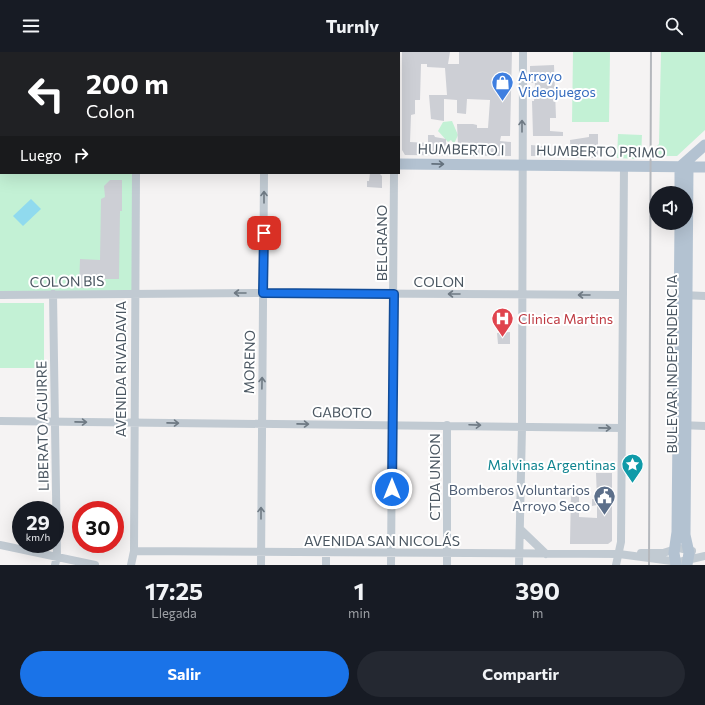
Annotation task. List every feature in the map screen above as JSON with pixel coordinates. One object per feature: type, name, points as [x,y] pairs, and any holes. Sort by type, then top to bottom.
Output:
[{"type":"main road","points":[[684,186],[693,167],[696,153],[705,145]]},
{"type":"main road","points":[[693,167],[696,153]]},
{"type":"main road","name":"HUMBERTO I","points":[[400,164],[522,165]]},
{"type":"main road","name":"HUMBERTO PRIMO","points":[[522,165],[693,167]]},
{"type":"main road","name":"BULEVAR INDEPENDENCIA","points":[[683,295],[693,167]]},
{"type":"main road","name":"BULEVAR INDEPENDENCIA","points":[[680,230],[683,295],[682,425],[685,535],[688,558]]},
{"type":"main road","name":"BULEVAR INDEPENDENCIA","points":[[675,563],[682,425]]},
{"type":"street","points":[[519,565],[522,427],[523,52]]},
{"type":"street","points":[[616,565],[621,542],[624,166]]},
{"type":"street","name":"AVENIDA RIVADAVIA","points":[[131,565],[134,551],[136,174]]},
{"type":"street","name":"MORENO","points":[[260,565],[264,174]]},
{"type":"street","name":"BELGRANO","points":[[392,565],[394,174]]},
{"type":"street","name":"COLON","points":[[135,293],[623,296]]},
{"type":"street","name":"COLON BIS","points":[[0,295],[135,293]]},
{"type":"street","name":"LIBERATO AGUIRRE","points":[[53,294],[56,561]]},
{"type":"street","points":[[683,295],[705,296]]},
{"type":"street","name":"GABOTO","points":[[0,421],[622,428]]},
{"type":"street","name":"CTDA UNION","points":[[447,425],[447,565]]},
{"type":"street","points":[[682,425],[705,426]]},
{"type":"street","points":[[520,529],[546,554]]},
{"type":"street","points":[[0,545],[56,561],[95,565]]},
{"type":"street","name":"AVENIDA SAN NICOLÁS","points":[[629,555],[633,552],[663,553],[684,548],[688,558]]},
{"type":"street","name":"AVENIDA SAN NICOLÁS","points":[[134,551],[619,554],[675,563],[688,558],[705,555]]},
{"type":"street","points":[[326,553],[326,565]]},
{"type":"green space","points":[[573,52],[610,52],[609,122],[572,122]]},
{"type":"green space","points":[[661,52],[705,52],[705,130],[677,156],[657,156],[657,146],[659,144]]},
{"type":"green space","points":[[452,121],[458,135],[454,144],[451,140],[448,142],[438,131],[443,122]]},
{"type":"green space","points":[[618,134],[642,135],[641,156],[639,159],[617,158]]},
{"type":"green space","points":[[0,174],[136,174],[135,293],[0,295]]},
{"type":"green space","points":[[0,303],[44,303],[44,368],[0,368]]},
{"type":"water","points":[[31,199],[41,209],[23,226],[13,216]]},
{"type":"building","points":[[402,52],[450,52],[448,64],[459,64],[459,52],[512,52],[510,136],[501,136],[500,141],[511,142],[511,156],[405,155],[402,150]],"holes":[[[421,64],[427,64],[427,67],[445,68],[447,95],[429,95],[431,119],[444,121],[444,99],[457,100],[457,113],[466,114],[467,99],[490,100],[488,128],[477,128],[477,125],[473,124],[457,124],[458,144],[446,143],[446,139],[435,137],[434,135],[428,135],[428,143],[410,142],[411,115],[415,114],[415,100],[420,100]]]},
{"type":"building","points":[[554,65],[556,118],[550,118],[550,131],[563,132],[563,136],[533,136],[532,101],[534,101],[535,83],[530,83],[530,66]]},
{"type":"building","points":[[589,134],[598,134],[598,158],[571,158],[570,140],[589,137]]},
{"type":"building","points":[[531,145],[542,146],[541,156],[531,156]]},
{"type":"building","points":[[370,174],[380,174],[382,176],[382,188],[367,187],[367,181],[369,181]]},
{"type":"building","points":[[110,180],[122,180],[119,279],[94,279],[93,288],[79,288],[80,259],[100,260],[101,199],[105,197],[104,186]]},
{"type":"building","points":[[510,332],[510,344],[498,344],[497,333]]},
{"type":"building","points":[[596,473],[612,473],[612,541],[608,544],[570,544],[571,490],[579,490],[579,517],[597,518],[597,505],[592,506],[592,499],[597,499]]},
{"type":"railway","points":[[649,565],[651,52]]},
{"type":"place","name":"Arroyo Videojuegos","points":[[503,102]]},
{"type":"place","name":"Clinica Martins","points":[[503,338]]},
{"type":"place","name":"Malvinas Argentinas","points":[[632,484]]},
{"type":"place","name":"Bomberos Voluntarios Arroyo Seco","points":[[605,516]]},
{"type":"route","points":[[264,233],[263,293],[394,294],[392,489]]}]
